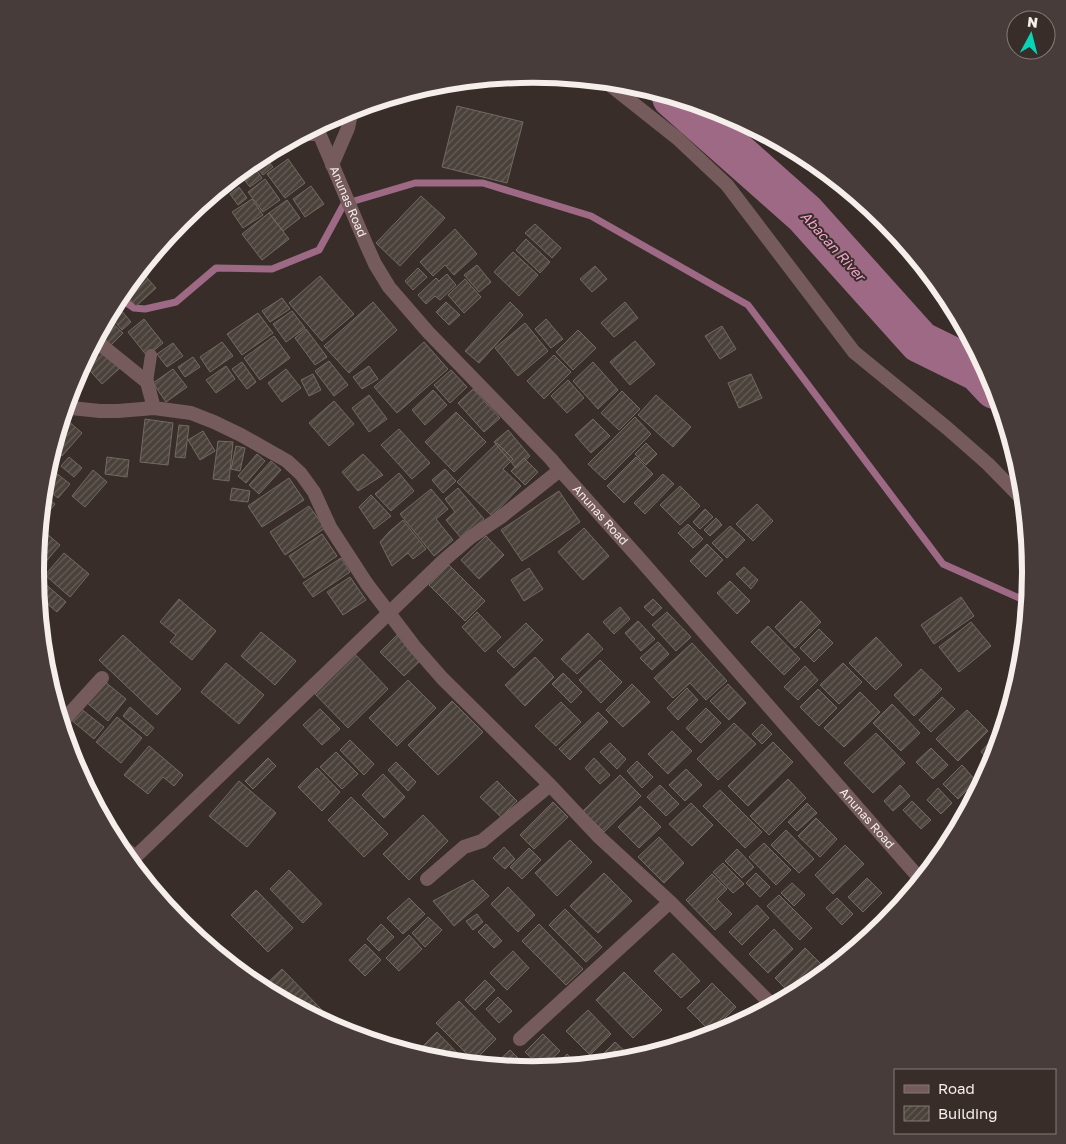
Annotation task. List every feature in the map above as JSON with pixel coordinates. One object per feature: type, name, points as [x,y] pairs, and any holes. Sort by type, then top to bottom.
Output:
[{"type":"street","points":[[617,90],[677,138],[727,185],[854,352],[948,428],[988,464],[1015,492]]},
{"type":"street","points":[[334,170],[350,119]]},
{"type":"street","name":"Anunas Road","points":[[319,132],[375,264],[389,287],[428,332],[551,459],[917,875]]},
{"type":"street","points":[[100,344],[147,382],[154,408]]},
{"type":"street","points":[[72,410],[118,412],[154,408],[191,413],[214,422],[287,461],[301,474],[314,492],[330,527],[353,563],[414,646],[442,678],[550,785],[598,836],[670,902],[768,1001]]},
{"type":"street","points":[[135,856],[388,611],[471,536],[501,517],[560,470]]},
{"type":"street","points":[[66,717],[102,678]]},
{"type":"street","points":[[427,879],[464,847],[482,841],[550,785]]},
{"type":"street","points":[[520,1039],[670,902]]},
{"type":"lane","points":[[147,382],[152,355]]},
{"type":"building","points":[[457,106],[523,122],[507,183],[442,167]]},
{"type":"building","points":[[288,159],[305,183],[285,198],[267,174]]},
{"type":"building","points":[[268,161],[273,167],[263,175],[257,168]]},
{"type":"building","points":[[256,169],[262,178],[250,187],[243,178]]},
{"type":"building","points":[[265,179],[280,200],[263,212],[248,192]]},
{"type":"building","points":[[311,186],[324,204],[305,217],[293,199]]},
{"type":"building","points":[[239,187],[247,198],[238,205],[230,194]]},
{"type":"building","points":[[421,196],[445,218],[400,266],[376,243]]},
{"type":"building","points":[[252,199],[263,215],[243,228],[232,212]]},
{"type":"building","points":[[287,200],[300,218],[283,231],[269,213]]},
{"type":"building","points":[[269,213],[289,239],[262,260],[242,234]]},
{"type":"building","points":[[535,224],[561,248],[552,258],[525,233]]},
{"type":"building","points":[[455,229],[477,254],[454,275],[445,265],[433,276],[420,262]]},
{"type":"building","points":[[526,239],[550,262],[540,273],[516,250]]},
{"type":"building","points":[[513,252],[538,275],[519,296],[494,272]]},
{"type":"building","points":[[477,265],[491,282],[479,292],[464,275]]},
{"type":"building","points":[[595,266],[607,279],[592,292],[580,279]]},
{"type":"building","points":[[418,268],[427,277],[413,290],[405,281]]},
{"type":"building","points":[[447,274],[456,285],[440,300],[435,296],[426,304],[418,295],[436,278],[439,281]]},
{"type":"building","points":[[144,275],[156,288],[136,306],[128,297]]},
{"type":"building","points":[[320,276],[354,314],[322,341],[289,303]]},
{"type":"building","points":[[465,279],[481,297],[464,313],[448,295]]},
{"type":"building","points":[[282,298],[290,309],[270,322],[262,311]]},
{"type":"building","points":[[373,302],[397,330],[349,373],[324,346]]},
{"type":"building","points":[[446,302],[460,315],[449,325],[436,312]]},
{"type":"building","points":[[510,302],[523,315],[479,363],[465,351]]},
{"type":"building","points":[[625,302],[638,318],[614,337],[601,323]]},
{"type":"building","points":[[120,309],[131,322],[122,330],[113,320]]},
{"type":"building","points":[[292,311],[305,328],[286,342],[273,324]]},
{"type":"building","points":[[258,313],[273,333],[242,355],[227,334]]},
{"type":"building","points":[[144,319],[163,343],[147,356],[128,332]]},
{"type":"building","points":[[546,319],[563,339],[551,348],[535,329]]},
{"type":"building","points":[[112,323],[123,333],[108,348],[101,342]]},
{"type":"building","points":[[525,323],[548,351],[518,376],[495,348]]},
{"type":"building","points":[[722,326],[736,349],[720,359],[705,336]]},
{"type":"building","points":[[306,329],[327,357],[315,365],[295,338]]},
{"type":"building","points":[[578,330],[596,348],[573,370],[556,352]]},
{"type":"building","points":[[274,336],[290,358],[260,380],[244,358]]},
{"type":"building","points":[[635,341],[655,364],[630,385],[610,362]]},
{"type":"building","points":[[222,342],[233,356],[210,372],[200,357]]},
{"type":"building","points":[[424,342],[448,369],[397,413],[374,387]]},
{"type":"building","points":[[173,343],[183,356],[167,367],[157,354]]},
{"type":"building","points":[[101,345],[121,367],[102,384],[88,369]]},
{"type":"building","points":[[554,355],[571,372],[544,399],[527,381]]},
{"type":"building","points":[[193,357],[200,367],[185,377],[178,367]]},
{"type":"building","points":[[329,361],[348,385],[334,396],[315,371]]},
{"type":"building","points":[[242,362],[256,382],[247,389],[232,369]]},
{"type":"building","points":[[593,362],[618,390],[598,409],[573,381]]},
{"type":"building","points":[[226,366],[235,379],[216,393],[206,380]]},
{"type":"building","points":[[369,366],[378,379],[362,389],[353,377]]},
{"type":"building","points":[[173,369],[187,387],[166,402],[153,383]]},
{"type":"building","points":[[286,369],[301,388],[282,402],[268,383]]},
{"type":"building","points":[[451,370],[467,387],[450,403],[434,385]]},
{"type":"building","points":[[313,374],[321,390],[309,396],[301,380]]},
{"type":"building","points":[[751,374],[762,398],[739,408],[728,383]]},
{"type":"building","points":[[568,380],[584,398],[567,413],[551,396]]},
{"type":"building","points":[[473,389],[500,418],[484,432],[458,403]]},
{"type":"building","points":[[433,390],[447,405],[425,425],[412,410]]},
{"type":"building","points":[[622,391],[640,409],[619,430],[601,413]]},
{"type":"building","points":[[369,395],[387,419],[369,432],[352,408]]},
{"type":"building","points":[[656,395],[691,427],[673,447],[638,415]]},
{"type":"building","points":[[334,401],[354,424],[329,446],[309,423]]},
{"type":"building","points":[[456,412],[486,442],[454,472],[425,442]]},
{"type":"building","points":[[635,417],[651,434],[605,480],[588,464]]},
{"type":"building","points":[[145,419],[173,423],[168,465],[140,462]]},
{"type":"building","points":[[593,419],[610,436],[591,453],[575,435]]},
{"type":"building","points":[[68,421],[82,433],[62,456],[58,453]]},
{"type":"building","points":[[179,425],[189,426],[185,458],[175,457]]},
{"type":"building","points":[[399,429],[430,463],[412,479],[381,445]]},
{"type":"building","points":[[508,430],[530,456],[516,468],[494,442]]},
{"type":"building","points":[[203,431],[215,451],[200,460],[188,440]]},
{"type":"building","points":[[218,441],[233,442],[229,481],[213,479]]},
{"type":"building","points":[[497,443],[513,459],[503,469],[521,486],[492,516],[457,482]]},
{"type":"building","points":[[646,443],[657,454],[646,465],[635,454]]},
{"type":"building","points":[[236,446],[245,448],[240,471],[231,469]]},
{"type":"building","points":[[257,454],[265,461],[246,483],[238,476]]},
{"type":"building","points":[[363,454],[383,475],[358,491],[342,472]]},
{"type":"building","points":[[69,457],[82,468],[74,477],[61,466]]},
{"type":"building","points":[[107,457],[129,460],[127,477],[105,474]]},
{"type":"building","points":[[636,457],[653,474],[624,503],[607,486]]},
{"type":"building","points":[[524,458],[538,472],[525,485],[511,471]]},
{"type":"building","points":[[271,461],[281,470],[259,494],[249,485]]},
{"type":"building","points":[[445,469],[456,481],[443,493],[432,480]]},
{"type":"building","points":[[93,470],[107,482],[85,507],[72,496]]},
{"type":"building","points":[[56,473],[70,484],[58,498],[51,492],[53,476]]},
{"type":"building","points":[[399,473],[414,491],[391,511],[375,494]]},
{"type":"building","points":[[663,474],[674,484],[645,514],[634,503]]},
{"type":"building","points":[[289,478],[304,500],[262,527],[248,506]]},
{"type":"building","points":[[680,486],[700,506],[680,525],[660,505]]},
{"type":"building","points":[[232,488],[250,491],[248,502],[230,500]]},
{"type":"building","points":[[458,488],[484,519],[461,538],[446,520],[455,512],[445,499]]},
{"type":"building","points":[[431,489],[448,509],[436,519],[453,540],[434,556],[400,514]]},
{"type":"building","points":[[559,491],[580,522],[522,561],[501,530]]},
{"type":"building","points":[[371,495],[391,516],[374,529],[359,507]]},
{"type":"building","points":[[49,499],[55,504],[47,514]]},
{"type":"building","points":[[757,504],[773,521],[753,541],[736,524]]},
{"type":"building","points":[[309,506],[325,528],[285,555],[270,532]]},
{"type":"building","points":[[705,509],[713,517],[700,529],[693,522]]},
{"type":"building","points":[[716,518],[722,525],[710,536],[704,530]]},
{"type":"building","points":[[403,520],[426,549],[413,559],[408,553],[392,566],[380,542]]},
{"type":"building","points":[[688,524],[703,539],[693,548],[678,533]]},
{"type":"building","points":[[730,526],[745,540],[727,558],[712,543]]},
{"type":"building","points":[[584,528],[609,556],[583,580],[558,552]]},
{"type":"building","points":[[46,533],[60,545],[44,563]]},
{"type":"building","points":[[322,534],[337,556],[304,578],[289,556]]},
{"type":"building","points":[[486,536],[504,555],[479,579],[461,560]]},
{"type":"building","points":[[707,544],[723,560],[706,577],[690,561]]},
{"type":"building","points":[[64,553],[89,574],[70,597],[45,575]]},
{"type":"building","points":[[341,558],[350,572],[313,597],[303,583]]},
{"type":"building","points":[[449,565],[485,601],[465,621],[429,585]]},
{"type":"building","points":[[744,567],[758,580],[751,589],[736,574]]},
{"type":"building","points":[[529,568],[543,589],[524,601],[511,580]]},
{"type":"building","points":[[350,577],[366,600],[343,615],[327,592]]},
{"type":"building","points":[[730,581],[750,601],[737,614],[717,593]]},
{"type":"building","points":[[44,583],[66,602],[57,612],[45,602]]},
{"type":"building","points":[[961,597],[974,616],[934,644],[921,625]]},
{"type":"building","points":[[179,599],[216,631],[192,660],[170,642],[176,635],[160,622]]},
{"type":"building","points":[[653,599],[662,608],[653,616],[644,607]]},
{"type":"building","points":[[801,601],[821,622],[795,648],[775,627]]},
{"type":"building","points":[[620,607],[630,619],[614,634],[603,622]]},
{"type":"building","points":[[477,612],[501,637],[485,652],[462,627]]},
{"type":"building","points":[[667,612],[691,637],[676,651],[652,625]]},
{"type":"building","points":[[638,621],[655,639],[641,651],[625,633]]},
{"type":"building","points":[[971,622],[991,646],[959,672],[939,647]]},
{"type":"building","points":[[526,623],[543,640],[514,668],[497,651]]},
{"type":"building","points":[[768,626],[800,659],[784,675],[751,642]]},
{"type":"building","points":[[819,629],[833,643],[814,662],[800,648]]},
{"type":"building","points":[[261,632],[296,661],[275,685],[241,656]]},
{"type":"building","points":[[588,633],[603,649],[577,674],[561,659]]},
{"type":"building","points":[[123,635],[181,689],[157,715],[99,660]]},
{"type":"building","points":[[397,635],[422,659],[404,676],[380,652]]},
{"type":"building","points":[[876,637],[902,665],[876,690],[849,663]]},
{"type":"building","points":[[658,642],[669,654],[652,670],[640,658]]},
{"type":"building","points":[[692,643],[727,681],[706,700],[690,683],[673,698],[654,678]]},
{"type":"building","points":[[355,654],[388,689],[348,728],[315,694]]},
{"type":"building","points":[[535,657],[554,677],[525,706],[505,685]]},
{"type":"building","points":[[600,660],[622,682],[601,703],[579,680]]},
{"type":"building","points":[[226,663],[264,695],[239,724],[201,692]]},
{"type":"building","points":[[843,663],[862,682],[839,704],[820,685]]},
{"type":"building","points":[[805,666],[818,680],[798,700],[784,687]]},
{"type":"building","points":[[921,669],[942,689],[914,716],[894,695]]},
{"type":"building","points":[[563,673],[582,692],[571,703],[552,684]]},
{"type":"building","points":[[408,680],[436,708],[397,746],[369,718]]},
{"type":"building","points":[[104,681],[126,699],[108,721],[86,702]]},
{"type":"building","points":[[632,684],[650,702],[623,727],[606,710]]},
{"type":"building","points":[[728,684],[746,703],[729,720],[710,701]]},
{"type":"building","points":[[687,688],[698,700],[678,720],[667,708]]},
{"type":"building","points":[[818,689],[837,708],[819,726],[800,707]]},
{"type":"building","points":[[860,692],[880,712],[844,747],[824,728]]},
{"type":"building","points":[[942,697],[955,709],[931,732],[919,720]]},
{"type":"building","points":[[452,701],[483,732],[438,775],[408,745]]},
{"type":"building","points":[[561,702],[581,722],[556,746],[535,726]]},
{"type":"building","points":[[892,704],[920,733],[901,751],[873,723]]},
{"type":"building","points":[[130,707],[154,728],[147,736],[123,716]]},
{"type":"building","points":[[80,708],[104,727],[94,739],[70,719]]},
{"type":"building","points":[[706,708],[721,723],[701,743],[686,728]]},
{"type":"building","points":[[320,709],[340,729],[322,745],[303,725]]},
{"type":"building","points":[[967,710],[988,731],[958,761],[936,739]]},
{"type":"building","points":[[598,712],[608,722],[570,760],[559,749]]},
{"type":"building","points":[[117,717],[142,738],[121,763],[96,742]]},
{"type":"building","points":[[734,723],[756,744],[718,780],[697,759]]},
{"type":"building","points":[[762,724],[772,734],[762,744],[752,734]]},
{"type":"building","points":[[672,731],[692,751],[668,774],[648,754]]},
{"type":"building","points":[[876,733],[905,763],[873,793],[844,763]]},
{"type":"building","points":[[993,738],[986,757],[981,752]]},
{"type":"building","points":[[350,740],[374,764],[364,775],[340,750]]},
{"type":"building","points":[[773,742],[793,762],[748,806],[728,786]]},
{"type":"building","points":[[610,743],[626,759],[617,769],[600,752]]},
{"type":"building","points":[[149,746],[183,775],[174,786],[163,777],[148,794],[124,775]]},
{"type":"building","points":[[931,748],[948,765],[933,779],[916,762]]},
{"type":"building","points":[[336,752],[358,774],[342,789],[320,767]]},
{"type":"building","points":[[268,758],[276,766],[253,789],[245,781]]},
{"type":"building","points":[[594,758],[610,775],[600,784],[585,768]]},
{"type":"building","points":[[637,761],[653,777],[642,788],[627,771]]},
{"type":"building","points":[[396,762],[416,782],[408,791],[388,770]]},
{"type":"building","points":[[962,765],[975,780],[958,799],[943,784]]},
{"type":"building","points":[[317,768],[340,792],[322,811],[298,787]]},
{"type":"building","points":[[686,769],[702,785],[685,801],[669,785]]},
{"type":"building","points":[[383,774],[405,797],[384,818],[362,795]]},
{"type":"building","points":[[620,775],[641,796],[604,832],[583,811]]},
{"type":"building","points":[[788,779],[806,798],[769,835],[750,816]]},
{"type":"building","points":[[239,781],[276,813],[247,847],[209,816]]},
{"type":"building","points":[[497,781],[517,801],[501,817],[480,797]]},
{"type":"building","points":[[660,785],[679,804],[666,816],[647,797]]},
{"type":"building","points":[[900,785],[910,796],[893,811],[884,801]]},
{"type":"building","points":[[938,788],[952,803],[941,814],[927,800]]},
{"type":"building","points":[[720,790],[762,832],[745,848],[703,806]]},
{"type":"building","points":[[351,797],[388,834],[364,857],[328,820]]},
{"type":"building","points":[[912,801],[931,820],[921,829],[903,810]]},
{"type":"building","points":[[553,802],[568,817],[534,849],[520,835]]},
{"type":"building","points":[[691,803],[713,825],[692,846],[669,824]]},
{"type":"building","points":[[807,803],[817,813],[797,831],[788,822]]},
{"type":"building","points":[[640,806],[661,827],[639,848],[618,827]]},
{"type":"building","points":[[423,815],[448,841],[409,880],[383,854]]},
{"type":"building","points":[[816,818],[837,839],[820,857],[798,836]]},
{"type":"building","points":[[786,830],[814,859],[799,873],[771,845]]},
{"type":"building","points":[[659,837],[684,863],[664,883],[638,857]]},
{"type":"building","points":[[570,840],[592,862],[557,896],[535,873]]},
{"type":"building","points":[[764,843],[791,870],[776,885],[749,857]]},
{"type":"building","points":[[845,845],[864,864],[833,894],[815,875]]},
{"type":"building","points":[[504,847],[515,859],[505,869],[493,858]]},
{"type":"building","points":[[529,848],[541,860],[522,879],[510,867]]},
{"type":"building","points":[[737,849],[754,867],[742,878],[725,861]]},
{"type":"building","points":[[723,863],[744,884],[733,893],[713,872]]},
{"type":"building","points":[[289,870],[322,904],[303,923],[270,889]]},
{"type":"building","points":[[604,873],[632,901],[598,933],[570,906]]},
{"type":"building","points":[[756,873],[770,887],[760,897],[746,883]]},
{"type":"building","points":[[712,874],[727,889],[717,899],[732,914],[715,930],[686,900]]},
{"type":"building","points":[[867,878],[882,893],[863,912],[848,897]]},
{"type":"building","points":[[473,880],[489,896],[454,926],[433,901]]},
{"type":"building","points":[[792,883],[805,895],[794,906],[781,893]]},
{"type":"building","points":[[508,887],[535,915],[518,932],[491,904]]},
{"type":"building","points":[[256,890],[293,928],[268,952],[231,915]]},
{"type":"building","points":[[779,895],[812,928],[800,940],[767,906]]},
{"type":"building","points":[[409,898],[425,914],[403,934],[387,918]]},
{"type":"building","points":[[837,898],[853,914],[842,925],[826,908]]},
{"type":"building","points":[[757,905],[769,918],[742,945],[729,932]]},
{"type":"building","points":[[565,909],[602,947],[586,962],[549,925]]},
{"type":"building","points":[[477,914],[483,922],[473,930],[466,921]]},
{"type":"building","points":[[428,917],[442,930],[425,947],[412,933]]},
{"type":"building","points":[[381,924],[394,937],[379,951],[367,939]]},
{"type":"building","points":[[486,924],[502,941],[494,948],[478,932]]},
{"type":"building","points":[[539,924],[583,969],[566,985],[522,941]]},
{"type":"building","points":[[871,924],[858,938],[857,937]]},
{"type":"building","points":[[774,929],[793,949],[768,973],[749,954]]},
{"type":"building","points":[[409,935],[422,949],[399,971],[386,958]]},
{"type":"building","points":[[365,944],[381,960],[365,976],[349,960]]},
{"type":"building","points":[[805,948],[821,964],[805,979],[787,990],[775,978]]},
{"type":"building","points":[[513,951],[529,968],[507,990],[490,973]]},
{"type":"building","points":[[673,953],[700,981],[681,998],[654,971]]},
{"type":"building","points":[[282,969],[322,1010],[320,1012],[317,1011],[267,983]]},
{"type":"building","points":[[624,972],[662,1010],[633,1038],[596,1000]]},
{"type":"building","points":[[485,980],[495,990],[475,1010],[465,1000]]},
{"type":"building","points":[[712,983],[736,1007],[718,1025],[708,1029],[687,1008]]},
{"type":"building","points":[[498,997],[512,1011],[499,1023],[486,1009]]},
{"type":"building","points":[[459,1001],[496,1039],[477,1058],[470,1057],[436,1023]]},
{"type":"building","points":[[588,1010],[611,1034],[590,1055],[566,1031]]},
{"type":"building","points":[[437,1032],[460,1056],[438,1052],[421,1048]]},
{"type":"building","points":[[543,1034],[560,1051],[550,1060],[535,1061],[525,1052]]},
{"type":"building","points":[[615,1042],[626,1052],[601,1056]]},
{"type":"building","points":[[510,1050],[521,1061],[501,1060]]},
{"type":"building","points":[[567,1054],[572,1059],[565,1060],[562,1060]]},
{"type":"waterway","name":"Abacan River","points":[[684,107],[805,214],[920,342],[979,371]]},
{"type":"waterway","points":[[125,302],[134,308],[145,309],[176,302],[216,268],[272,269],[319,250],[344,204],[415,183],[483,183],[591,216],[748,305],[943,564],[1021,599]]}]
